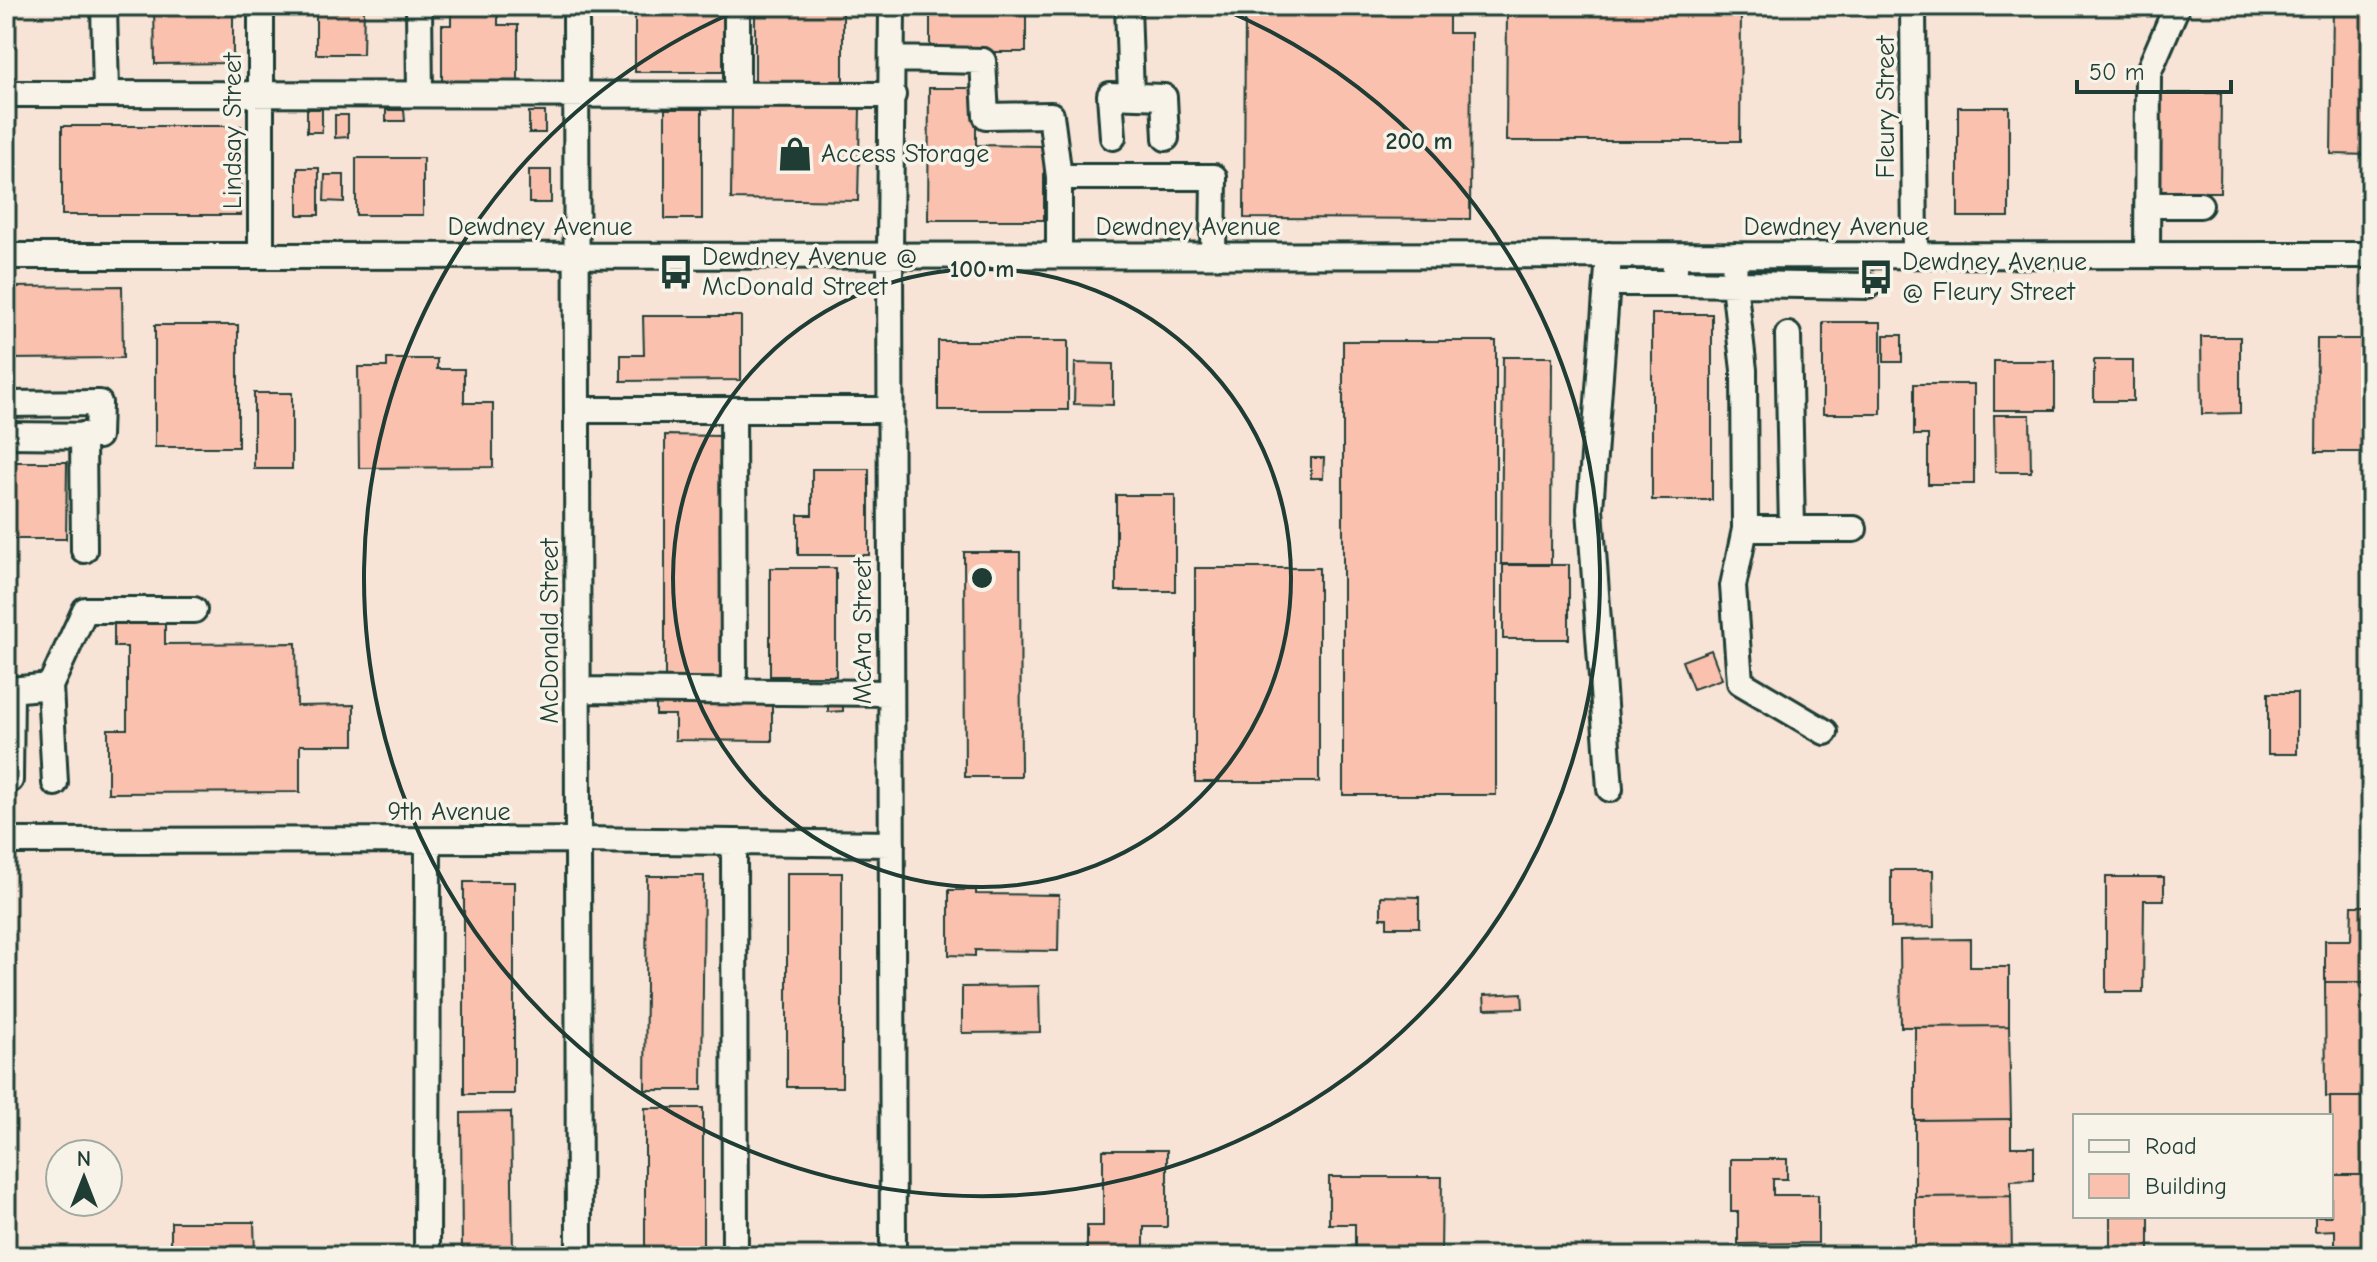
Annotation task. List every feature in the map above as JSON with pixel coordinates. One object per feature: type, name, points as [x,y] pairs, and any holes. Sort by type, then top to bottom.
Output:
[{"type":"street","points":[[104,6],[106,93]]},
{"type":"street","name":"Lindsay Street","points":[[261,6],[261,255]]},
{"type":"street","points":[[419,6],[420,94]]},
{"type":"street","name":"McDonald Street","points":[[576,6],[579,1256]]},
{"type":"street","points":[[737,6],[737,94]]},
{"type":"street","name":"McAra Street","points":[[892,6],[893,1256]]},
{"type":"street","points":[[1128,6],[1131,95]]},
{"type":"street","name":"Fleury Street","points":[[1913,6],[1915,255]]},
{"type":"street","points":[[2147,255],[2148,73],[2177,6]]},
{"type":"street","points":[[892,59],[983,61],[986,116],[1051,115],[1059,177],[1059,255]]},
{"type":"street","points":[[6,94],[893,95]]},
{"type":"street","points":[[1113,137],[1110,95],[1131,95],[1164,97],[1166,138]]},
{"type":"street","points":[[1059,177],[1214,177],[1213,255]]},
{"type":"street","points":[[2148,205],[2200,205]]},
{"type":"street","points":[[1609,255],[1590,509],[1610,789]]},
{"type":"street","points":[[1674,283],[1675,255]]},
{"type":"street","points":[[1735,255],[1734,284],[1744,370],[1745,529],[1733,586],[1740,682],[1825,732]]},
{"type":"street","name":"Dewdney Avenue","points":[[6,256],[2371,255]]},
{"type":"street","points":[[1607,283],[1868,286]]},
{"type":"street","points":[[1788,335],[1792,528]]},
{"type":"street","points":[[6,404],[99,403],[98,436],[6,435]]},
{"type":"street","points":[[578,410],[890,410]]},
{"type":"street","points":[[733,410],[734,692]]},
{"type":"street","points":[[83,435],[84,550]]},
{"type":"street","points":[[1745,529],[1854,529]]},
{"type":"street","points":[[55,783],[50,686],[85,610],[194,610]]},
{"type":"street","points":[[10,780],[8,690],[50,686]]},
{"type":"street","points":[[578,690],[891,693]]},
{"type":"street","name":"9th Avenue","points":[[6,841],[579,840],[892,844]]},
{"type":"street","points":[[427,1256],[428,841]]},
{"type":"street","points":[[734,842],[735,1256]]},
{"type":"building","points":[[154,6],[233,6],[233,63],[155,64]]},
{"type":"building","points":[[316,6],[364,6],[363,54],[316,54]]},
{"type":"building","points":[[451,6],[498,6],[498,25],[518,25],[518,82],[442,82],[442,25],[451,25]]},
{"type":"building","points":[[635,6],[732,6],[732,72],[635,72]]},
{"type":"building","points":[[755,6],[843,6],[843,81],[755,81]]},
{"type":"building","points":[[930,6],[1026,6],[1026,52],[930,52]]},
{"type":"building","points":[[1245,6],[1449,6],[1449,33],[1471,33],[1470,219],[1244,218]]},
{"type":"building","points":[[1507,6],[1741,6],[1740,141],[1506,141]]},
{"type":"building","points":[[2333,6],[2371,6],[2371,155],[2331,154]]},
{"type":"building","points":[[929,88],[976,88],[976,145],[1044,146],[1044,220],[928,220]]},
{"type":"building","points":[[2158,93],[2221,93],[2220,192],[2158,192]]},
{"type":"building","name":"Access Storage","points":[[732,107],[860,109],[858,201],[731,199]]},
{"type":"building","points":[[1958,107],[2009,107],[2009,217],[1958,217]]},
{"type":"building","points":[[307,109],[322,109],[322,132],[307,132]]},
{"type":"building","points":[[665,109],[702,109],[702,219],[665,219]]},
{"type":"building","points":[[386,110],[404,110],[405,121],[386,121]]},
{"type":"building","points":[[529,112],[545,112],[545,133],[529,133]]},
{"type":"building","points":[[335,115],[348,115],[348,137],[335,138]]},
{"type":"building","points":[[62,126],[241,126],[241,215],[62,215]]},
{"type":"building","points":[[356,158],[423,158],[423,215],[356,215]]},
{"type":"building","points":[[298,168],[319,168],[319,215],[298,215]]},
{"type":"building","points":[[529,170],[551,170],[551,203],[529,203]]},
{"type":"building","points":[[325,175],[344,175],[344,202],[324,201]]},
{"type":"building","points":[[122,286],[123,358],[7,359],[7,287]]},
{"type":"building","points":[[1652,314],[1712,314],[1712,500],[1652,500]]},
{"type":"building","points":[[643,316],[741,316],[741,380],[621,381],[621,355],[644,355]]},
{"type":"building","points":[[1823,322],[1881,322],[1881,414],[1823,414]]},
{"type":"building","points":[[155,325],[238,325],[238,447],[155,447]]},
{"type":"building","points":[[1884,335],[1902,335],[1902,362],[1884,362]]},
{"type":"building","points":[[2201,337],[2240,337],[2240,413],[2202,414]]},
{"type":"building","points":[[2317,339],[2371,339],[2371,452],[2316,452]]},
{"type":"building","points":[[938,341],[1068,341],[1068,410],[938,410]]},
{"type":"building","points":[[1343,341],[1496,341],[1496,795],[1343,795]]},
{"type":"building","points":[[1503,357],[1552,357],[1551,564],[1501,564]]},
{"type":"building","points":[[387,359],[437,359],[437,369],[464,369],[464,403],[493,403],[493,467],[359,468],[358,367],[387,367]]},
{"type":"building","points":[[2094,360],[2133,360],[2133,401],[2094,401]]},
{"type":"building","points":[[1994,361],[2055,361],[2055,410],[1994,410]]},
{"type":"building","points":[[1075,363],[1113,364],[1113,405],[1074,404]]},
{"type":"building","points":[[1914,384],[1974,384],[1974,484],[1928,484],[1928,435],[1914,435]]},
{"type":"building","points":[[254,393],[292,393],[292,469],[254,469]]},
{"type":"building","points":[[1994,415],[2030,415],[2031,472],[1995,472]]},
{"type":"building","points":[[665,435],[721,436],[720,678],[665,679]]},
{"type":"building","points":[[1311,458],[1324,458],[1323,478],[1311,478]]},
{"type":"building","points":[[6,462],[67,462],[66,539],[6,539]]},
{"type":"building","points":[[812,469],[869,469],[869,555],[798,555],[798,515],[812,515]]},
{"type":"building","points":[[1116,495],[1175,495],[1175,591],[1116,591]]},
{"type":"building","points":[[964,552],[1020,552],[1021,777],[965,777]]},
{"type":"building","points":[[1503,565],[1569,565],[1569,639],[1503,639]]},
{"type":"building","points":[[770,568],[836,568],[836,676],[770,676]]},
{"type":"building","points":[[1195,568],[1319,568],[1319,782],[1195,782]]},
{"type":"building","points":[[114,619],[165,619],[165,644],[296,643],[297,706],[354,705],[354,745],[300,745],[300,792],[108,793],[108,729],[127,729],[127,647],[114,647]]},
{"type":"building","points":[[1711,650],[1722,679],[1693,689],[1682,661]]},
{"type":"building","points":[[2268,693],[2297,693],[2297,754],[2268,754]]},
{"type":"building","points":[[772,701],[772,741],[675,740],[675,715],[656,715],[656,702]]},
{"type":"building","points":[[828,701],[843,701],[843,711],[828,712]]},
{"type":"building","points":[[1891,870],[1933,870],[1934,927],[1891,928]]},
{"type":"building","points":[[787,873],[842,873],[842,1087],[787,1087]]},
{"type":"building","points":[[647,876],[704,876],[702,1090],[645,1090]]},
{"type":"building","points":[[2106,877],[2164,877],[2164,900],[2144,900],[2143,992],[2106,992]]},
{"type":"building","points":[[464,882],[514,882],[514,1094],[464,1094]]},
{"type":"building","points":[[949,890],[976,890],[976,894],[1059,895],[1058,951],[975,950],[975,956],[949,955]]},
{"type":"building","points":[[1381,896],[1419,897],[1419,927],[1387,927],[1387,918],[1381,918]]},
{"type":"building","points":[[2352,906],[2371,906],[2371,982],[2325,982],[2325,940],[2351,940]]},
{"type":"building","points":[[1970,939],[1970,967],[2009,967],[2009,1026],[1901,1027],[1900,940]]},
{"type":"building","points":[[2325,982],[2371,982],[2371,1097],[2326,1097]]},
{"type":"building","points":[[1039,986],[1040,1032],[962,1033],[962,987]]},
{"type":"building","points":[[1522,993],[1523,1008],[1485,1009],[1484,995]]},
{"type":"building","points":[[2009,1026],[2011,1119],[1915,1120],[1915,1027]]},
{"type":"building","points":[[2330,1097],[2371,1097],[2371,1175],[2333,1175],[2333,1114],[2330,1114]]},
{"type":"building","points":[[645,1108],[703,1108],[703,1256],[645,1256]]},
{"type":"building","points":[[511,1112],[513,1256],[462,1256],[461,1113]]},
{"type":"building","points":[[2011,1119],[2011,1147],[2034,1147],[2034,1180],[2011,1181],[2011,1196],[1915,1197],[1915,1120]]},
{"type":"building","points":[[1103,1150],[1167,1150],[1167,1227],[1144,1227],[1144,1256],[1087,1256],[1087,1226],[1103,1226]]},
{"type":"building","points":[[1731,1159],[1787,1159],[1787,1179],[1773,1179],[1773,1195],[1818,1195],[1818,1243],[1738,1244],[1738,1212],[1731,1212]]},
{"type":"building","points":[[2333,1175],[2371,1175],[2371,1256],[2335,1256],[2335,1230],[2315,1231],[2315,1218],[2333,1218]]},
{"type":"building","points":[[1329,1177],[1442,1177],[1441,1256],[1355,1256],[1355,1224],[1329,1224]]},
{"type":"building","points":[[2011,1196],[2012,1256],[1915,1256],[1915,1197]]},
{"type":"building","points":[[2110,1218],[2149,1218],[2149,1253],[2110,1253]]},
{"type":"building","points":[[171,1222],[254,1222],[255,1256],[171,1256]]},
{"type":"place","name":"Access Storage","points":[[795,154]]},
{"type":"place","name":"Dewdney Avenue @ McDonald Street","points":[[676,272]]},
{"type":"place","name":"Dewdney Avenue @ Fleury Street","points":[[1876,277]]}]
